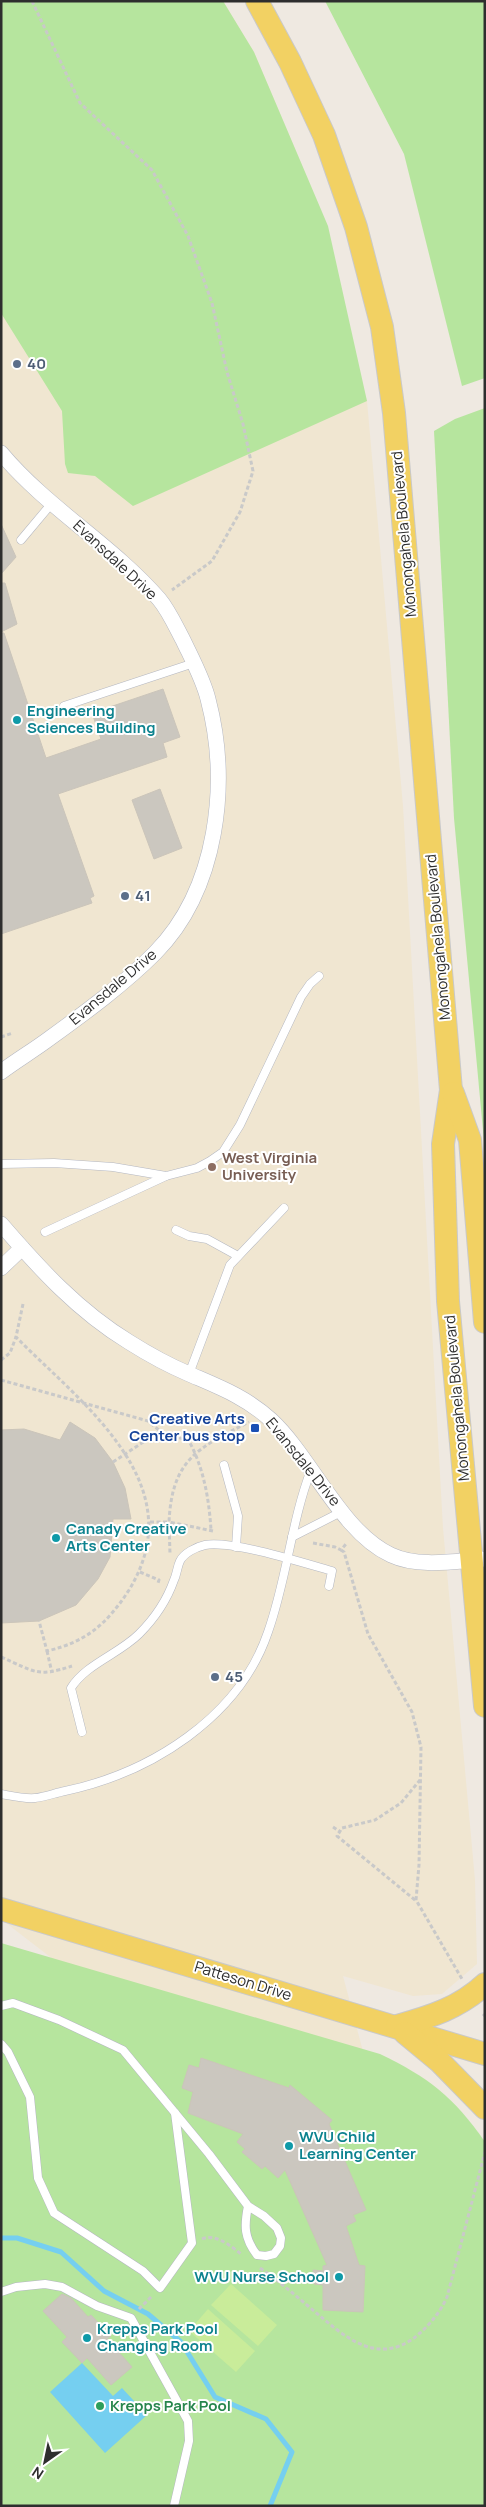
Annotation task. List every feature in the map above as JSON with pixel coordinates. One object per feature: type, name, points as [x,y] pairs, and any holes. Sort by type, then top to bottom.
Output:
[{"type":"main road","name":"Monongahela Boulevard","points":[[257,1],[290,62],[324,135],[356,227],[382,327],[394,413],[452,1090],[443,1144],[448,1301],[478,1559],[485,1706]]},
{"type":"main road","name":"Monongahela Boulevard","points":[[452,1090],[470,1140],[484,1316]]},
{"type":"main road","name":"Patteson Drive","points":[[1,1909],[397,2026],[485,2054]]},
{"type":"main road","points":[[397,2026],[441,2014],[472,1996],[476,1985]]},
{"type":"main road","points":[[397,2026],[440,2062],[485,2108]]},
{"type":"street","name":"Evansdale Drive","points":[[1,453],[52,503],[121,563],[159,600],[194,663],[208,697],[214,730],[218,778],[216,813],[209,852],[196,890],[180,923],[156,952],[114,989],[1,1072]]},
{"type":"street","name":"Evansdale Drive","points":[[1,1224],[52,1282],[83,1309],[128,1342],[189,1374],[222,1387],[246,1400],[272,1421],[368,1541],[392,1556],[419,1563],[478,1559]]},
{"type":"street","points":[[1,1268],[22,1248]]},
{"type":"lane","points":[[21,540],[52,503]]},
{"type":"lane","points":[[64,706],[194,663]]},
{"type":"lane","points":[[45,1232],[166,1176],[197,1168],[222,1152],[240,1125],[301,997],[310,984],[319,976]]},
{"type":"lane","points":[[1,1164],[54,1163],[113,1167],[166,1176]]},
{"type":"lane","points":[[189,1374],[230,1265],[284,1208]]},
{"type":"lane","points":[[176,1230],[189,1236],[207,1239],[238,1256]]},
{"type":"lane","points":[[224,1465],[238,1516],[236,1547]]},
{"type":"lane","points":[[1,1794],[35,1798],[84,1787],[115,1777],[152,1761],[193,1732],[220,1708],[250,1670],[268,1633],[288,1559],[304,1488],[311,1470]]},
{"type":"lane","points":[[292,1537],[343,1511]]},
{"type":"lane","points":[[82,1732],[71,1688],[78,1678],[121,1649],[156,1616],[174,1580],[180,1560],[192,1550],[206,1545],[236,1547],[288,1559],[332,1571],[329,1586]]},
{"type":"lane","points":[[1,2006],[13,2003],[59,2020],[123,2050],[248,2206],[264,2216],[277,2228],[281,2238],[280,2246],[274,2254],[266,2256],[256,2255],[251,2247],[244,2233],[248,2206]]},
{"type":"lane","points":[[1,2044],[8,2052],[30,2097],[38,2178],[54,2213],[143,2271],[160,2288],[192,2243],[175,2113]]},
{"type":"lane","points":[[1,2292],[16,2287],[44,2284],[62,2287],[97,2306],[131,2318],[188,2421],[189,2441],[174,2506]]},
{"type":"path","points":[[32,1],[80,102],[152,170],[188,236],[212,304],[227,372],[245,434],[253,471],[240,512],[212,561],[159,600]]},
{"type":"path","points":[[1,1037],[13,1033]]},
{"type":"path","points":[[1,1360],[10,1353],[24,1304]]},
{"type":"path","points":[[16,1337],[86,1404],[126,1453],[146,1495],[150,1522],[148,1546],[140,1572],[118,1608],[98,1628],[71,1645],[47,1651]]},
{"type":"path","points":[[1,1380],[148,1421],[160,1430],[189,1441],[195,1452],[208,1496],[211,1530],[169,1522],[150,1522]]},
{"type":"path","points":[[167,1562],[170,1552],[170,1502],[174,1485],[180,1472],[195,1452],[252,1420]]},
{"type":"path","points":[[113,1462],[160,1430]]},
{"type":"path","points":[[313,1543],[335,1547],[341,1550],[347,1560],[368,1634],[412,1712],[421,1747],[419,1865],[416,1900]]},
{"type":"path","points":[[341,1550],[346,1544]]},
{"type":"path","points":[[156,1587],[163,1571]]},
{"type":"path","points":[[140,1572],[160,1580]]},
{"type":"path","points":[[39,1621],[52,1673]]},
{"type":"path","points":[[1,1657],[40,1674],[52,1673],[74,1666]]},
{"type":"path","points":[[420,1780],[401,1803],[375,1820],[348,1825],[339,1831],[337,1836],[416,1900],[476,1985]]},
{"type":"path","points":[[333,1827],[339,1831]]},
{"type":"path","points":[[257,2265],[345,2337],[366,2347],[382,2349],[402,2346],[420,2333],[441,2311],[447,2297],[485,2152]]},
{"type":"path","points":[[192,2243],[207,2237],[226,2243],[249,2260]]},
{"type":"path","points":[[131,2318],[160,2288]]},
{"type":"shaded area","name":"West Virginia University","points":[[1,1],[223,1],[254,52],[311,187],[367,401],[403,806],[443,1528],[475,1880],[477,1964],[442,1994],[413,1996],[343,1976],[430,2304],[107,2001],[1,1919]]},
{"type":"green space","points":[[1,1],[223,1],[254,52],[328,226],[367,401],[133,506],[95,476],[68,473],[65,464],[62,411],[1,313]]},
{"type":"green space","points":[[325,1],[485,1],[485,378],[462,386],[404,154]]},
{"type":"green space","points":[[485,408],[485,1152],[454,818],[434,431],[455,419]]},
{"type":"green space","points":[[1,1943],[380,2054],[426,2080],[451,2100],[462,2112],[485,2142],[485,2506],[1,2506]]},
{"type":"green space","points":[[231,2284],[277,2325],[258,2346],[211,2305]]},
{"type":"green space","points":[[208,2309],[255,2351],[236,2372],[189,2331]]},
{"type":"water","name":"Krepps Park Pool","points":[[82,2363],[113,2396],[122,2388],[147,2415],[105,2453],[50,2392]]},
{"type":"building","points":[[1,524],[16,557],[1,574]]},
{"type":"building","points":[[1,583],[5,583],[17,624],[1,632]]},
{"type":"building","name":"Engineering Sciences Building","points":[[1,633],[4,633],[46,758],[101,739],[92,713],[163,689],[180,737],[163,743],[167,757],[58,794],[94,896],[90,898],[92,903],[1,934]]},
{"type":"building","points":[[160,789],[182,848],[154,859],[132,800]]},
{"type":"building","name":"Canady Creative Arts Center","points":[[70,1422],[95,1438],[113,1462],[125,1488],[131,1519],[113,1519],[110,1557],[98,1579],[76,1605],[39,1621],[1,1623],[1,1430],[24,1429],[60,1440]]},
{"type":"building","name":"WVU Child Learning Center","points":[[201,2058],[289,2088],[290,2085],[332,2120],[329,2124],[366,2210],[353,2215],[356,2221],[346,2226],[359,2265],[365,2266],[363,2312],[323,2310],[323,2285],[314,2284],[313,2270],[323,2271],[323,2266],[327,2265],[285,2170],[278,2178],[265,2166],[262,2169],[242,2152],[245,2149],[237,2142],[243,2134],[188,2113],[193,2092],[182,2088],[189,2065],[199,2068]]},
{"type":"building","name":"Krepps Park Pool Changing Room","points":[[62,2294],[71,2298],[88,2317],[91,2315],[111,2336],[107,2339],[132,2367],[111,2385],[87,2358],[82,2363],[62,2342],[67,2337],[43,2311]]},
{"type":"waterway","points":[[1,2238],[17,2238],[61,2252],[104,2291],[148,2314],[181,2342],[215,2397],[266,2419],[292,2452],[270,2506]]},
{"type":"place","name":"40","points":[[17,364]]},
{"type":"place","name":"Engineering Sciences Building","points":[[17,720]]},
{"type":"place","name":"41","points":[[125,896]]},
{"type":"place","name":"West Virginia University","points":[[212,1167]]},
{"type":"place","name":"Creative Arts Center bus stop","points":[[255,1428]]},
{"type":"place","name":"Canady Creative Arts Center","points":[[56,1538]]},
{"type":"place","name":"45","points":[[215,1677]]},
{"type":"place","name":"WVU Child Learning Center","points":[[289,2146]]},
{"type":"place","name":"WVU Nurse School","points":[[339,2277]]},
{"type":"place","name":"Krepps Park Pool Changing Room","points":[[87,2338]]},
{"type":"place","name":"Krepps Park Pool","points":[[100,2406]]}]
